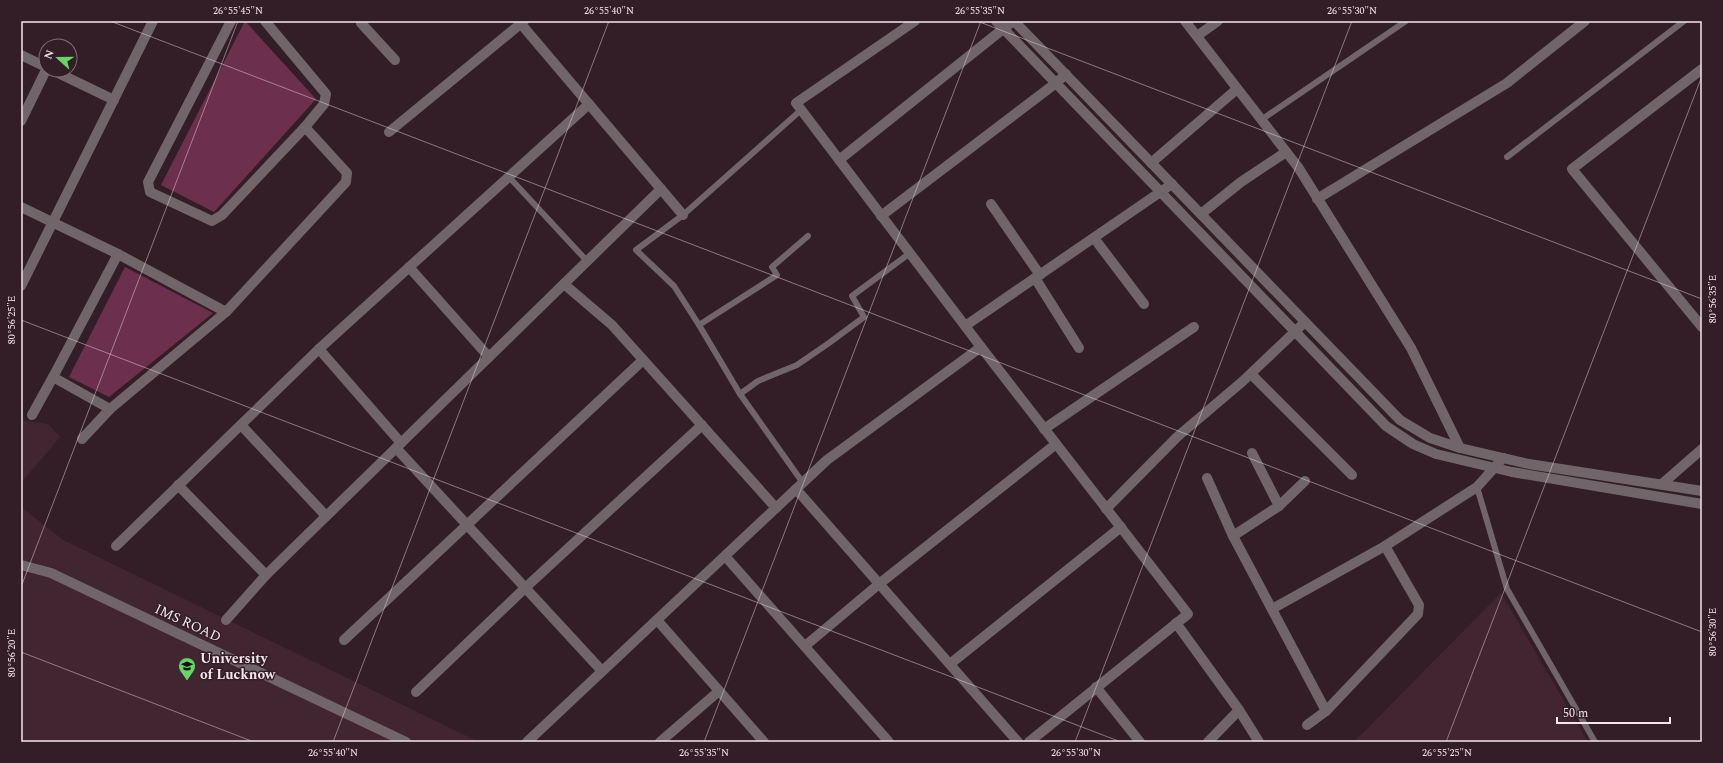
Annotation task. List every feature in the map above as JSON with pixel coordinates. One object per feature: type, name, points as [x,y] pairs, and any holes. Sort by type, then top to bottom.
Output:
[{"type":"street","points":[[21,286],[153,21]]},
{"type":"street","points":[[230,21],[148,182],[150,192],[212,221],[222,215],[305,127],[324,104],[326,94],[265,21]]},
{"type":"street","points":[[362,21],[361,23],[395,60]]},
{"type":"street","points":[[915,21],[796,103],[964,326],[1188,614],[1096,687],[1034,740]]},
{"type":"street","points":[[839,160],[1000,25],[1014,21],[1400,420],[1430,438],[1460,448],[1529,464],[1702,491]]},
{"type":"street","points":[[1186,21],[1286,152],[1318,199],[1411,348],[1460,448]]},
{"type":"street","points":[[1197,36],[1218,21]]},
{"type":"street","points":[[1318,199],[1507,82],[1585,21]]},
{"type":"street","points":[[389,132],[522,22],[683,215]]},
{"type":"street","points":[[1000,25],[1386,426],[1413,444],[1436,454],[1494,468],[1702,504]]},
{"type":"street","points":[[21,54],[38,63]]},
{"type":"street","points":[[1702,69],[1572,169],[1702,327]]},
{"type":"street","points":[[881,216],[1066,74]]},
{"type":"street","points":[[21,121],[42,78]]},
{"type":"street","points":[[69,78],[114,100]]},
{"type":"street","points":[[1151,163],[1237,88]]},
{"type":"street","points":[[116,546],[319,349],[589,104]]},
{"type":"street","points":[[82,439],[110,409],[226,312],[346,182],[347,173],[305,127]]},
{"type":"street","points":[[1200,214],[1241,182],[1286,152]]},
{"type":"street","points":[[964,326],[1172,184]]},
{"type":"street","points":[[226,620],[266,574],[661,189]]},
{"type":"street","points":[[991,204],[1037,276],[1079,348]]},
{"type":"street","points":[[21,207],[118,254],[226,312]]},
{"type":"street","points":[[1094,238],[1144,304]]},
{"type":"street","points":[[32,415],[118,254]]},
{"type":"street","points":[[409,267],[488,357]]},
{"type":"street","points":[[564,284],[612,325],[776,508]]},
{"type":"street","points":[[1106,509],[1177,437],[1251,374],[1305,322]]},
{"type":"street","points":[[1044,429],[1194,327]]},
{"type":"street","points":[[527,742],[827,460],[981,347]]},
{"type":"street","points":[[319,349],[398,445],[467,525],[602,671]]},
{"type":"street","points":[[344,640],[643,360]]},
{"type":"street","points":[[1251,374],[1352,475]]},
{"type":"street","points":[[53,376],[110,409]]},
{"type":"street","points":[[241,425],[326,516]]},
{"type":"street","points":[[416,692],[525,588],[702,426]]},
{"type":"street","points":[[805,646],[879,584],[1056,444]]},
{"type":"street","points":[[1662,484],[1702,449]]},
{"type":"street","points":[[1252,453],[1279,506]]},
{"type":"street","points":[[1272,610],[1385,546],[1477,487],[1503,458]]},
{"type":"street","points":[[1598,486],[1599,475]]},
{"type":"street","points":[[1207,478],[1233,536],[1326,711]]},
{"type":"street","points":[[1233,536],[1279,506],[1305,481]]},
{"type":"street","points":[[178,486],[266,574]]},
{"type":"street","points":[[800,486],[879,584],[1018,742]]},
{"type":"street","points":[[950,664],[1121,527]]},
{"type":"street","points":[[1307,725],[1326,711],[1418,614],[1419,605],[1385,546]]},
{"type":"street","points":[[725,556],[889,742]]},
{"type":"street","name":"IMS ROAD","points":[[21,565],[51,573],[406,742]]},
{"type":"street","points":[[657,620],[764,742]]},
{"type":"street","points":[[1176,623],[1239,710],[1259,742]]},
{"type":"street","points":[[1096,687],[1140,742]]},
{"type":"street","points":[[660,742],[719,691]]},
{"type":"street","points":[[1208,742],[1239,710]]},
{"type":"lane","points":[[1261,120],[1406,21]]},
{"type":"lane","points":[[1507,157],[1684,21]]},
{"type":"lane","points":[[800,486],[740,394],[674,286],[636,250],[683,215],[801,110]]},
{"type":"lane","points":[[509,177],[587,261]]},
{"type":"lane","points":[[699,325],[777,275],[772,267],[808,236]]},
{"type":"lane","points":[[740,394],[758,381],[797,365],[829,344],[864,316],[852,296],[910,253]]},
{"type":"lane","points":[[1477,487],[1507,589],[1595,742]]},
{"type":"shaded area","points":[[245,21],[316,99],[214,212],[161,185]]},
{"type":"shaded area","points":[[125,267],[213,313],[109,397],[69,377]]},
{"type":"shaded area","points":[[21,420],[48,424],[60,437],[21,483]]},
{"type":"shaded area","name":"University of Lucknow","points":[[21,507],[63,540],[479,742],[21,742]]},
{"type":"shaded area","points":[[1501,593],[1588,742],[1354,742]]},
{"type":"place","name":"University of Lucknow","points":[[187,681]]}]
